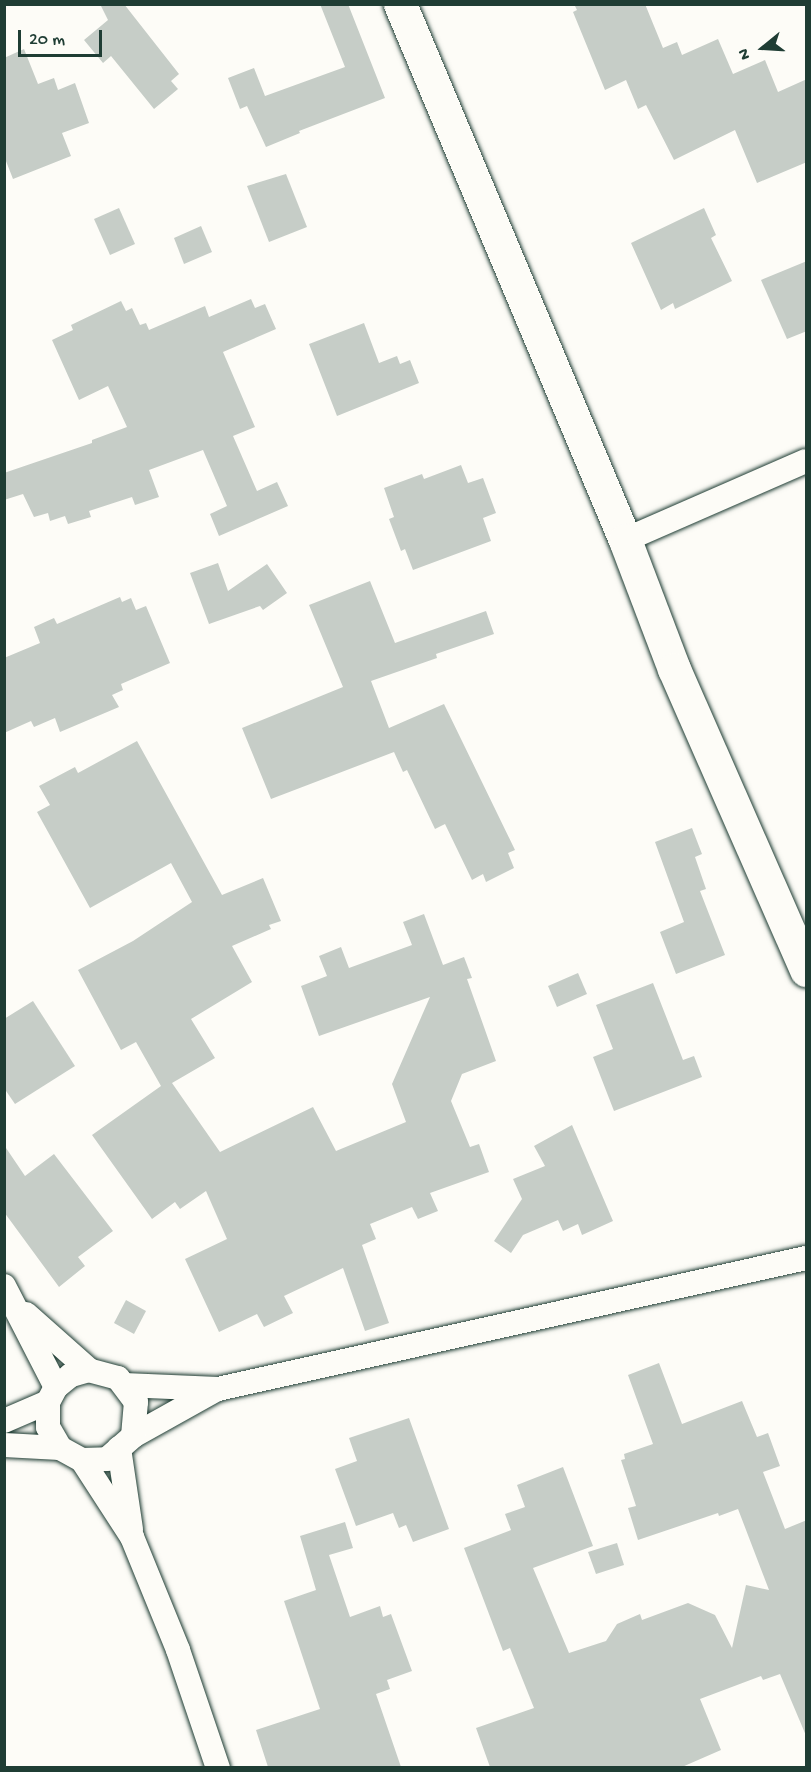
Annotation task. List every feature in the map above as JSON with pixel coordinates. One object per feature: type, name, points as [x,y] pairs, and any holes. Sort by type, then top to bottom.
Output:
[{"type":"street","points":[[400,4],[625,540],[674,669],[807,970]]},
{"type":"street","points":[[625,540],[807,461]]},
{"type":"street","points":[[124,1385],[218,1389],[807,1258]]},
{"type":"street","points":[[4,1286],[17,1306],[52,1395],[48,1427],[60,1448]]},
{"type":"street","points":[[17,1306],[89,1370],[118,1378],[136,1402],[126,1442],[132,1537]]},
{"type":"street","points":[[4,1421],[52,1395],[70,1375],[89,1370]]},
{"type":"street","points":[[82,1460],[107,1459],[126,1442],[218,1389]]},
{"type":"street","points":[[4,1445],[60,1448],[82,1460],[132,1537],[178,1650],[218,1767]]},
{"type":"building","points":[[100,4],[124,4],[179,74],[171,81],[178,89],[154,109],[111,56],[103,63],[84,40],[108,20]]},
{"type":"building","points":[[320,4],[348,4],[385,98],[299,131],[300,133],[266,147],[247,106],[240,109],[228,78],[254,68],[265,96],[345,67]]},
{"type":"building","points":[[574,4],[645,4],[663,48],[677,42],[682,55],[718,39],[733,74],[765,60],[778,92],[807,79],[807,162],[757,183],[735,130],[674,160],[646,105],[638,109],[626,80],[605,90],[573,12],[577,10]]},
{"type":"building","points":[[24,49],[38,84],[54,78],[58,90],[75,83],[89,123],[62,133],[71,156],[13,179],[4,156],[4,58]]},
{"type":"building","points":[[286,174],[307,227],[269,242],[247,186]]},
{"type":"building","points":[[119,208],[135,244],[110,255],[94,219]]},
{"type":"building","points":[[704,208],[716,235],[711,238],[732,281],[675,309],[673,303],[661,310],[631,243]]},
{"type":"building","points":[[201,226],[212,252],[184,264],[174,238]]},
{"type":"building","points":[[807,261],[807,331],[787,339],[761,280]]},
{"type":"building","points":[[251,299],[255,308],[265,304],[276,329],[223,352],[255,427],[233,436],[257,491],[277,482],[288,506],[219,536],[210,514],[227,506],[203,450],[149,470],[159,497],[135,505],[132,497],[89,511],[91,517],[68,524],[65,516],[50,521],[48,513],[34,517],[23,494],[4,500],[4,473],[92,443],[92,440],[127,427],[108,386],[79,400],[52,340],[73,330],[71,325],[121,301],[126,311],[132,308],[140,325],[146,323],[149,330],[205,306],[209,317]]},
{"type":"building","points":[[364,323],[379,363],[397,356],[400,364],[410,360],[419,383],[337,416],[309,344]]},
{"type":"building","points":[[461,465],[468,483],[483,478],[496,513],[483,518],[491,541],[413,570],[405,549],[401,551],[389,519],[394,517],[384,488],[422,474],[424,479]]},
{"type":"building","points":[[218,563],[228,591],[267,564],[287,593],[263,610],[260,606],[209,624],[190,573]]},
{"type":"building","points":[[370,581],[395,643],[486,611],[494,634],[436,654],[437,658],[371,681],[389,728],[444,704],[515,850],[508,853],[514,868],[486,882],[483,874],[472,880],[445,824],[435,829],[407,770],[403,772],[394,752],[271,799],[242,728],[343,687],[309,605]]},
{"type":"building","points":[[120,597],[122,602],[131,598],[136,610],[146,606],[170,663],[121,684],[123,690],[112,695],[119,707],[60,732],[55,718],[34,727],[31,721],[4,733],[4,658],[40,643],[34,627],[54,618],[57,624]]},
{"type":"building","points":[[137,741],[222,895],[263,878],[281,921],[269,925],[271,929],[232,946],[252,982],[191,1019],[215,1058],[172,1083],[220,1152],[313,1107],[336,1151],[406,1122],[392,1084],[430,997],[319,1036],[301,986],[327,976],[319,956],[341,947],[349,968],[412,945],[403,922],[424,914],[443,965],[464,957],[472,978],[467,979],[496,1061],[462,1074],[451,1101],[470,1147],[479,1144],[489,1172],[430,1193],[438,1211],[418,1219],[412,1207],[370,1224],[376,1239],[362,1245],[389,1323],[365,1331],[343,1268],[284,1296],[293,1313],[264,1327],[257,1314],[219,1332],[185,1259],[227,1239],[206,1191],[180,1209],[175,1202],[152,1219],[92,1135],[161,1086],[136,1042],[121,1050],[78,970],[133,941],[192,902],[171,863],[90,908],[37,812],[50,805],[39,786],[75,767],[78,773]]},
{"type":"building","points":[[692,828],[702,854],[695,857],[706,889],[700,891],[725,955],[676,974],[660,932],[684,922],[655,842]]},
{"type":"building","points":[[578,973],[587,994],[557,1007],[548,986]]},
{"type":"building","points":[[653,983],[683,1060],[694,1056],[702,1077],[614,1111],[593,1057],[613,1049],[596,1005]]},
{"type":"building","points":[[33,1001],[75,1066],[15,1104],[4,1088],[4,1019]]},
{"type":"building","points":[[572,1125],[613,1221],[582,1235],[578,1224],[563,1231],[558,1220],[523,1235],[511,1253],[494,1241],[522,1199],[513,1179],[545,1166],[534,1146]]},
{"type":"building","points":[[4,1145],[25,1176],[54,1154],[113,1231],[78,1257],[85,1266],[59,1287],[4,1212]]},
{"type":"building","points":[[126,1300],[146,1311],[134,1334],[114,1323]]},
{"type":"building","points":[[659,1363],[682,1424],[742,1401],[757,1437],[768,1433],[780,1466],[763,1472],[785,1529],[807,1520],[807,1738],[780,1674],[763,1680],[761,1676],[700,1699],[721,1750],[682,1767],[490,1767],[476,1728],[534,1708],[510,1648],[503,1651],[464,1548],[511,1530],[505,1514],[525,1507],[517,1485],[563,1467],[593,1546],[533,1568],[569,1653],[606,1641],[617,1624],[640,1614],[642,1620],[688,1603],[715,1615],[732,1648],[746,1585],[769,1590],[738,1509],[719,1516],[718,1513],[638,1540],[628,1508],[636,1506],[621,1460],[625,1459],[624,1454],[653,1444],[628,1375]]},
{"type":"building","points":[[409,1418],[449,1529],[413,1542],[406,1525],[399,1528],[393,1513],[356,1526],[335,1469],[357,1461],[349,1438]]},
{"type":"building","points":[[345,1522],[353,1548],[329,1555],[350,1617],[380,1606],[383,1617],[391,1614],[412,1671],[387,1680],[390,1689],[376,1694],[401,1767],[268,1767],[256,1730],[320,1709],[284,1601],[316,1590],[300,1536]]},
{"type":"building","points":[[617,1543],[624,1565],[596,1574],[588,1552]]}]
